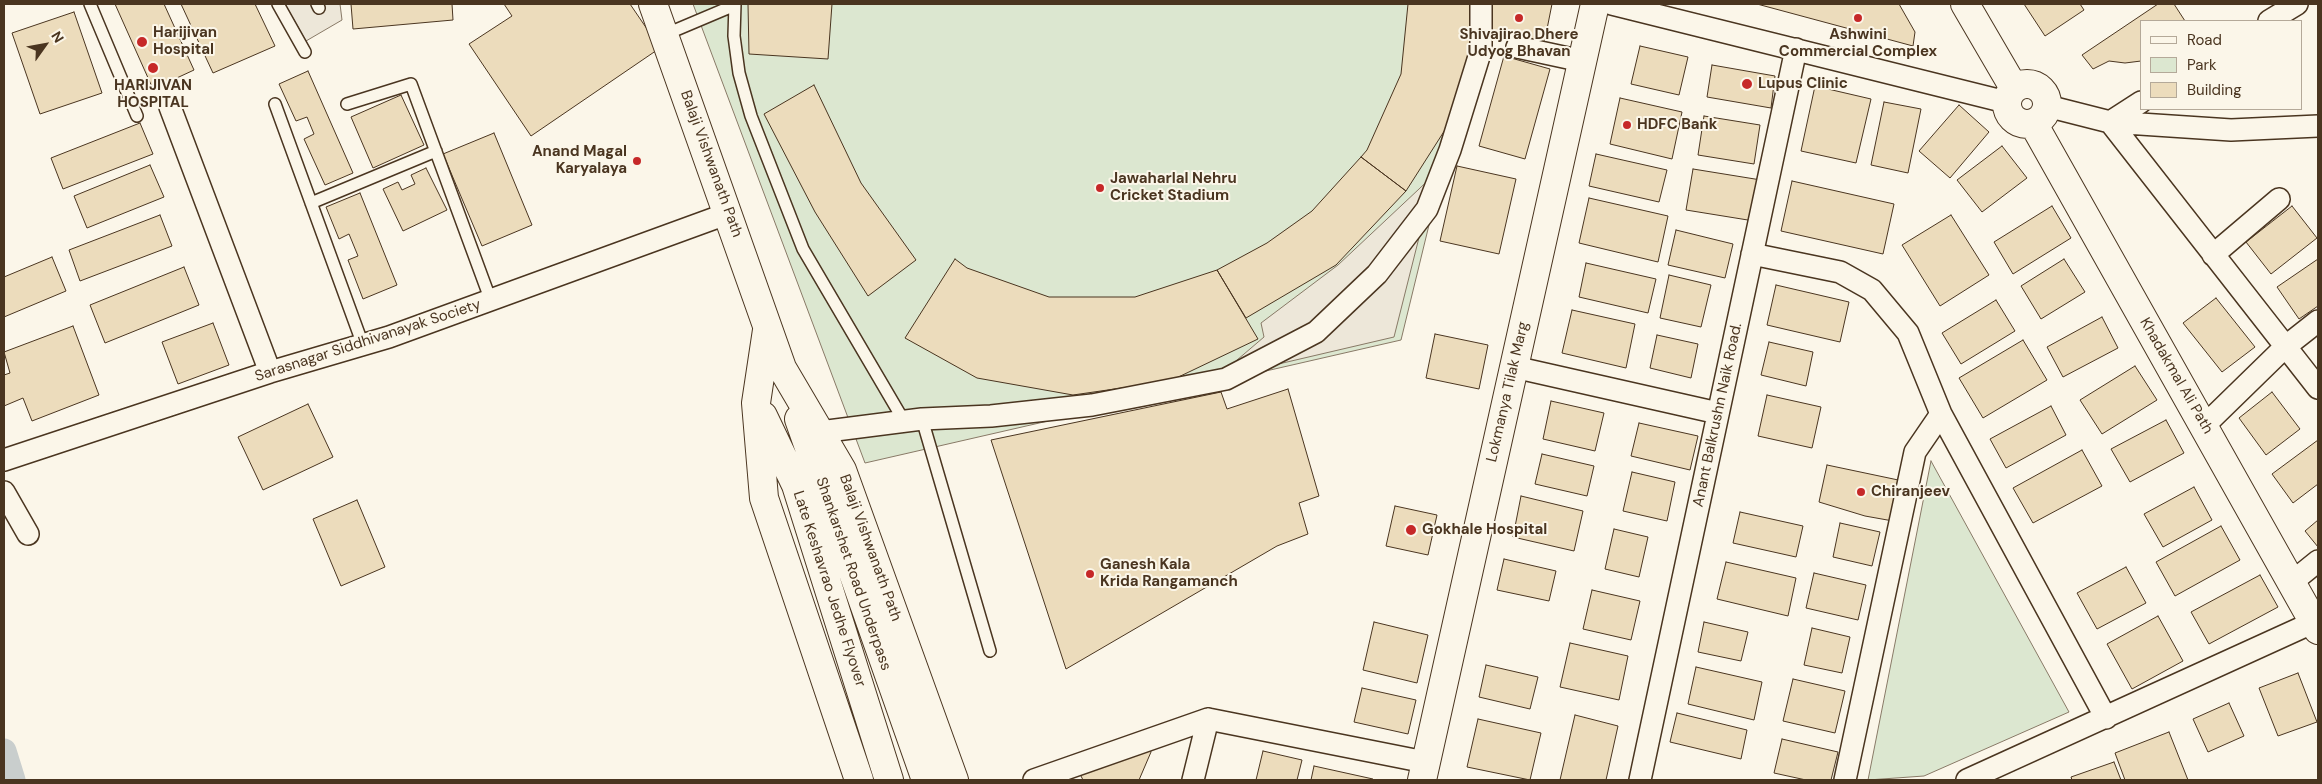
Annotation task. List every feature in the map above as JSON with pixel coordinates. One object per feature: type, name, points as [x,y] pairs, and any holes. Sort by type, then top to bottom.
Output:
[{"type":"main road","name":"Balaji Vishwanath Path","points":[[652,4],[729,213],[782,368],[842,470],[954,780]]},
{"type":"main road","name":"Lokmanya Tilak Marg","points":[[1424,771],[1595,4]]},
{"type":"main road","points":[[1965,4],[2010,95],[2007,110],[2014,120],[2021,123],[2040,114],[2045,94],[2036,86],[2025,83],[2010,95]]},
{"type":"main road","name":"Khadakmal Ali Path","points":[[2040,114],[2204,426],[2316,626]]},
{"type":"main road","name":"Balaji Vishwanath Path","points":[[768,324],[756,403],[764,498],[859,780]]},
{"type":"main road","name":"Shankarshet Road Underpass","points":[[782,368],[818,478],[926,780]]},
{"type":"main road","name":"Late Keshavrao Jedhe Flyover","points":[[756,403],[796,485],[889,780]]},
{"type":"street","points":[[820,432],[913,420],[991,416],[1092,405],[1226,379],[1316,332],[1378,274],[1427,209],[1450,150],[1480,50],[1481,4]]},
{"type":"street","points":[[1612,4],[1796,50],[2010,95]]},
{"type":"street","points":[[2271,20],[2297,4]]},
{"type":"street","points":[[1517,47],[1582,61]]},
{"type":"street","name":"Anant Balkrushn Naik Road.","points":[[1640,780],[1796,50]]},
{"type":"street","points":[[2110,122],[2140,103]]},
{"type":"street","points":[[170,107],[270,372]]},
{"type":"street","points":[[2040,114],[2110,122],[2231,130],[2318,126]]},
{"type":"street","points":[[2110,122],[2318,388]]},
{"type":"street","points":[[2214,255],[2279,199]]},
{"type":"street","name":"Sarasnagar Siddhivanayak Society","points":[[4,460],[270,372],[363,344],[491,300],[729,213]]},
{"type":"street","points":[[1752,254],[1840,272],[1872,290],[1908,333],[1941,414],[2106,718]]},
{"type":"street","points":[[2204,426],[2285,347],[2318,322]]},
{"type":"street","points":[[1514,367],[1718,413]]},
{"type":"street","points":[[1845,780],[1915,452],[1941,414]]},
{"type":"street","points":[[4,492],[28,534]]},
{"type":"street","points":[[2292,582],[2318,561]]},
{"type":"street","points":[[1967,780],[2316,626]]},
{"type":"street","points":[[1034,780],[1208,719],[1424,771]]},
{"type":"street","points":[[1193,780],[1208,719]]},
{"type":"lane","points":[[90,4],[137,116]]},
{"type":"lane","points":[[278,4],[305,52]]},
{"type":"lane","points":[[664,35],[735,4],[734,36],[750,116],[803,249],[913,420],[990,651]]},
{"type":"lane","points":[[347,104],[411,84],[491,300]]},
{"type":"lane","points":[[275,104],[363,344]]},
{"type":"lane","points":[[311,203],[436,151]]},
{"type":"green space","name":"Jawaharlal Nehru Cricket Stadium","points":[[693,4],[1480,4],[1475,36],[1401,340],[865,463]]},
{"type":"green space","points":[[1931,461],[2069,712],[1924,776],[1868,780]]},
{"type":"shaded area","points":[[285,4],[340,4],[342,20],[306,41]]},
{"type":"shaded area","points":[[1435,174],[1394,337],[1240,373],[1237,360],[1264,337],[1261,323],[1338,265]]},
{"type":"building","points":[[115,4],[164,4],[194,70],[153,89]]},
{"type":"building","points":[[181,4],[255,4],[275,46],[213,73]]},
{"type":"building","points":[[351,4],[452,4],[453,20],[353,29]]},
{"type":"building","points":[[504,4],[630,4],[660,48],[531,136],[469,44],[512,16]]},
{"type":"building","points":[[748,4],[832,4],[828,59],[749,54]]},
{"type":"building","points":[[1408,4],[1470,4],[1470,47],[1450,122],[1406,191],[1361,157],[1367,150],[1401,74]]},
{"type":"building","name":"Shivajirao Dhere Udyog Bhavan","points":[[1492,4],[1552,4],[1544,44],[1486,32]]},
{"type":"building","name":"Ashwini Commercial Complex","points":[[1757,4],[1899,4],[1915,32],[1913,46]]},
{"type":"building","points":[[2024,4],[2080,4],[2084,10],[2045,36]]},
{"type":"building","points":[[2158,4],[2174,4],[2184,20],[2140,20],[2140,61],[2125,63],[2109,61],[2093,69],[2082,55]]},
{"type":"building","points":[[74,12],[102,93],[40,114],[12,33]]},
{"type":"building","points":[[1640,46],[1688,57],[1679,95],[1631,84]]},
{"type":"building","points":[[1504,56],[1550,69],[1525,159],[1479,146]]},
{"type":"building","points":[[1712,65],[1775,76],[1771,108],[1707,97]]},
{"type":"building","points":[[308,71],[353,173],[325,185],[304,139],[314,134],[307,117],[296,121],[279,84]]},
{"type":"building","points":[[814,85],[861,183],[916,260],[868,296],[815,212],[764,114]]},
{"type":"building","points":[[1815,86],[1871,99],[1856,163],[1801,151]]},
{"type":"building","points":[[401,95],[424,145],[373,168],[351,117]]},
{"type":"building","points":[[1620,98],[1682,112],[1672,159],[1610,144]]},
{"type":"building","points":[[1884,102],[1921,109],[1908,173],[1871,165]]},
{"type":"building","points":[[1959,105],[1989,132],[1950,178],[1919,151]]},
{"type":"building","points":[[1704,116],[1760,125],[1754,164],[1698,155]]},
{"type":"building","points":[[140,123],[153,154],[63,189],[51,158]]},
{"type":"building","points":[[494,133],[532,225],[482,246],[443,154]]},
{"type":"building","points":[[2002,146],[2027,178],[1982,212],[1957,180]]},
{"type":"building","points":[[1596,154],[1667,170],[1659,202],[1589,186]]},
{"type":"building","points":[[1361,157],[1406,191],[1336,265],[1246,318],[1217,270],[1267,243],[1312,211]]},
{"type":"building","points":[[150,165],[164,197],[87,228],[74,196]]},
{"type":"building","points":[[1457,166],[1516,179],[1499,254],[1440,241]]},
{"type":"building","points":[[426,168],[447,210],[403,231],[383,189],[398,182],[402,190],[415,184],[411,175]]},
{"type":"building","points":[[1693,169],[1761,180],[1754,221],[1686,210]]},
{"type":"building","points":[[1792,181],[1894,204],[1883,254],[1781,231]]},
{"type":"building","points":[[360,193],[397,285],[363,299],[348,260],[358,256],[349,234],[339,239],[326,207]]},
{"type":"building","points":[[1589,198],[1668,216],[1658,262],[1579,243]]},
{"type":"building","points":[[2052,206],[2071,238],[2013,274],[1994,242]]},
{"type":"building","points":[[2292,206],[2317,238],[2271,274],[2246,242]]},
{"type":"building","points":[[160,215],[172,246],[80,281],[69,250]]},
{"type":"building","points":[[1951,215],[1989,275],[1940,306],[1902,245]]},
{"type":"building","points":[[1676,230],[1733,244],[1725,278],[1668,265]]},
{"type":"building","points":[[52,257],[66,291],[4,317],[4,277]]},
{"type":"building","points":[[955,259],[967,268],[1049,297],[1135,297],[1217,270],[1258,339],[1170,381],[1073,395],[977,378],[905,338]]},
{"type":"building","points":[[2064,259],[2085,292],[2041,319],[2021,286]]},
{"type":"building","points":[[2318,259],[2318,306],[2299,319],[2277,287]]},
{"type":"building","points":[[1586,263],[1656,279],[1648,313],[1579,297]]},
{"type":"building","points":[[184,267],[199,305],[105,343],[90,305]]},
{"type":"building","points":[[1669,275],[1711,285],[1701,327],[1660,318]]},
{"type":"building","points":[[1776,285],[1849,302],[1840,342],[1767,325]]},
{"type":"building","points":[[2216,298],[2255,347],[2222,372],[2183,323]]},
{"type":"building","points":[[1996,300],[2015,331],[1961,364],[1942,333]]},
{"type":"building","points":[[1572,310],[1635,324],[1626,368],[1562,353]]},
{"type":"building","points":[[2102,317],[2118,348],[2063,377],[2047,347]]},
{"type":"building","points":[[213,323],[229,365],[178,384],[162,342]]},
{"type":"building","points":[[73,326],[99,395],[32,421],[23,398],[4,406],[4,375],[10,373],[4,352]]},
{"type":"building","points":[[1435,334],[1488,345],[1479,389],[1426,378]]},
{"type":"building","points":[[1657,335],[1698,344],[1691,378],[1650,368]]},
{"type":"building","points":[[2023,340],[2047,380],[1983,418],[1959,378]]},
{"type":"building","points":[[1769,342],[1813,352],[1806,386],[1761,375]]},
{"type":"building","points":[[2135,366],[2157,400],[2102,434],[2080,400]]},
{"type":"building","points":[[1288,389],[1319,496],[1299,503],[1308,534],[1277,546],[1066,669],[991,440],[1221,392],[1227,409]]},
{"type":"building","points":[[2272,392],[2300,429],[2266,455],[2239,418]]},
{"type":"building","points":[[1767,395],[1821,407],[1812,448],[1758,436]]},
{"type":"building","points":[[1551,401],[1604,413],[1595,451],[1543,439]]},
{"type":"building","points":[[308,404],[333,457],[263,490],[238,437]]},
{"type":"building","points":[[2051,406],[2066,435],[2006,468],[1990,439]]},
{"type":"building","points":[[2166,420],[2184,453],[2130,482],[2111,449]]},
{"type":"building","points":[[1639,423],[1698,436],[1690,470],[1631,456]]},
{"type":"building","points":[[2318,440],[2318,484],[2293,503],[2272,474]]},
{"type":"building","points":[[2082,450],[2102,486],[2033,523],[2013,488]]},
{"type":"building","points":[[1542,454],[1594,466],[1587,496],[1535,484]]},
{"type":"building","name":"Chiranjeev","points":[[1827,465],[1903,481],[1893,521],[1865,516],[1819,502]]},
{"type":"building","points":[[1632,472],[1675,482],[1667,521],[1623,511]]},
{"type":"building","points":[[2194,487],[2212,520],[2163,547],[2144,514]]},
{"type":"building","points":[[1521,496],[1583,511],[1574,551],[1513,537]]},
{"type":"building","points":[[357,500],[385,567],[341,586],[313,519]]},
{"type":"building","points":[[1395,506],[1437,515],[1428,555],[1386,546]]},
{"type":"building","points":[[1740,512],[1803,526],[1796,557],[1733,543]]},
{"type":"building","points":[[2318,520],[2318,547],[2305,531]]},
{"type":"building","points":[[1840,523],[1880,532],[1872,566],[1833,557]]},
{"type":"building","points":[[2221,526],[2240,560],[2175,596],[2156,562]]},
{"type":"building","points":[[1614,529],[1648,537],[1639,577],[1605,569]]},
{"type":"building","points":[[1504,559],[1556,571],[1549,601],[1497,590]]},
{"type":"building","points":[[1726,562],[1796,578],[1788,616],[1717,599]]},
{"type":"building","points":[[2126,567],[2146,603],[2097,629],[2077,593]]},
{"type":"building","points":[[1814,573],[1866,585],[1858,620],[1806,608]]},
{"type":"building","points":[[2260,575],[2278,607],[2209,644],[2191,612]]},
{"type":"building","points":[[1592,590],[1640,601],[1631,640],[1583,629]]},
{"type":"building","points":[[2158,616],[2183,661],[2132,689],[2107,644]]},
{"type":"building","points":[[1374,622],[1428,635],[1417,683],[1363,670]]},
{"type":"building","points":[[1704,622],[1748,632],[1741,661],[1698,652]]},
{"type":"building","points":[[1812,628],[1850,637],[1842,673],[1804,665]]},
{"type":"building","points":[[1570,643],[1628,656],[1619,700],[1560,687]]},
{"type":"building","points":[[1486,665],[1538,677],[1530,709],[1479,697]]},
{"type":"building","points":[[1696,667],[1762,682],[1754,720],[1688,704]]},
{"type":"building","points":[[2298,673],[2317,722],[2278,736],[2259,688]]},
{"type":"building","points":[[1793,679],[1845,691],[1835,733],[1783,721]]},
{"type":"building","points":[[1362,688],[1416,700],[1408,734],[1354,722]]},
{"type":"building","points":[[2229,703],[2244,736],[2208,752],[2193,719]]},
{"type":"building","points":[[1677,713],[1747,730],[1741,759],[1670,742]]},
{"type":"building","points":[[1575,715],[1618,726],[1606,780],[1560,780]]},
{"type":"building","points":[[1478,719],[1541,733],[1530,780],[1467,767]]},
{"type":"building","points":[[2169,732],[2188,780],[2125,780],[2115,753]]},
{"type":"building","points":[[1782,739],[1838,752],[1831,780],[1806,780],[1774,773]]},
{"type":"building","points":[[1149,745],[1151,752],[1139,780],[1083,780],[1080,774]]},
{"type":"building","points":[[1263,751],[1302,760],[1297,780],[1256,780]]},
{"type":"building","points":[[2114,762],[2121,780],[2072,780],[2071,777]]},
{"type":"building","points":[[1314,766],[1373,779],[1311,780]]},
{"type":"waterway","points":[[4,751],[13,780]]},
{"type":"place","name":"Shivajirao Dhere Udyog Bhavan","points":[[1519,18]]},
{"type":"place","name":"Ashwini Commercial Complex","points":[[1858,18]]},
{"type":"place","name":"Harijivan Hospital","points":[[142,42]]},
{"type":"place","name":"HARIJIVAN HOSPITAL","points":[[153,68]]},
{"type":"place","name":"Lupus Clinic","points":[[1747,84]]},
{"type":"place","name":"HDFC Bank","points":[[1627,125]]},
{"type":"place","name":"Anand Magal Karyalaya","points":[[637,161]]},
{"type":"place","name":"Jawaharlal Nehru Cricket Stadium","points":[[1100,188]]},
{"type":"place","name":"Chiranjeev","points":[[1861,492]]},
{"type":"place","name":"Gokhale Hospital","points":[[1411,530]]},
{"type":"place","name":"Ganesh Kala Krida Rangamanch","points":[[1090,574]]}]
